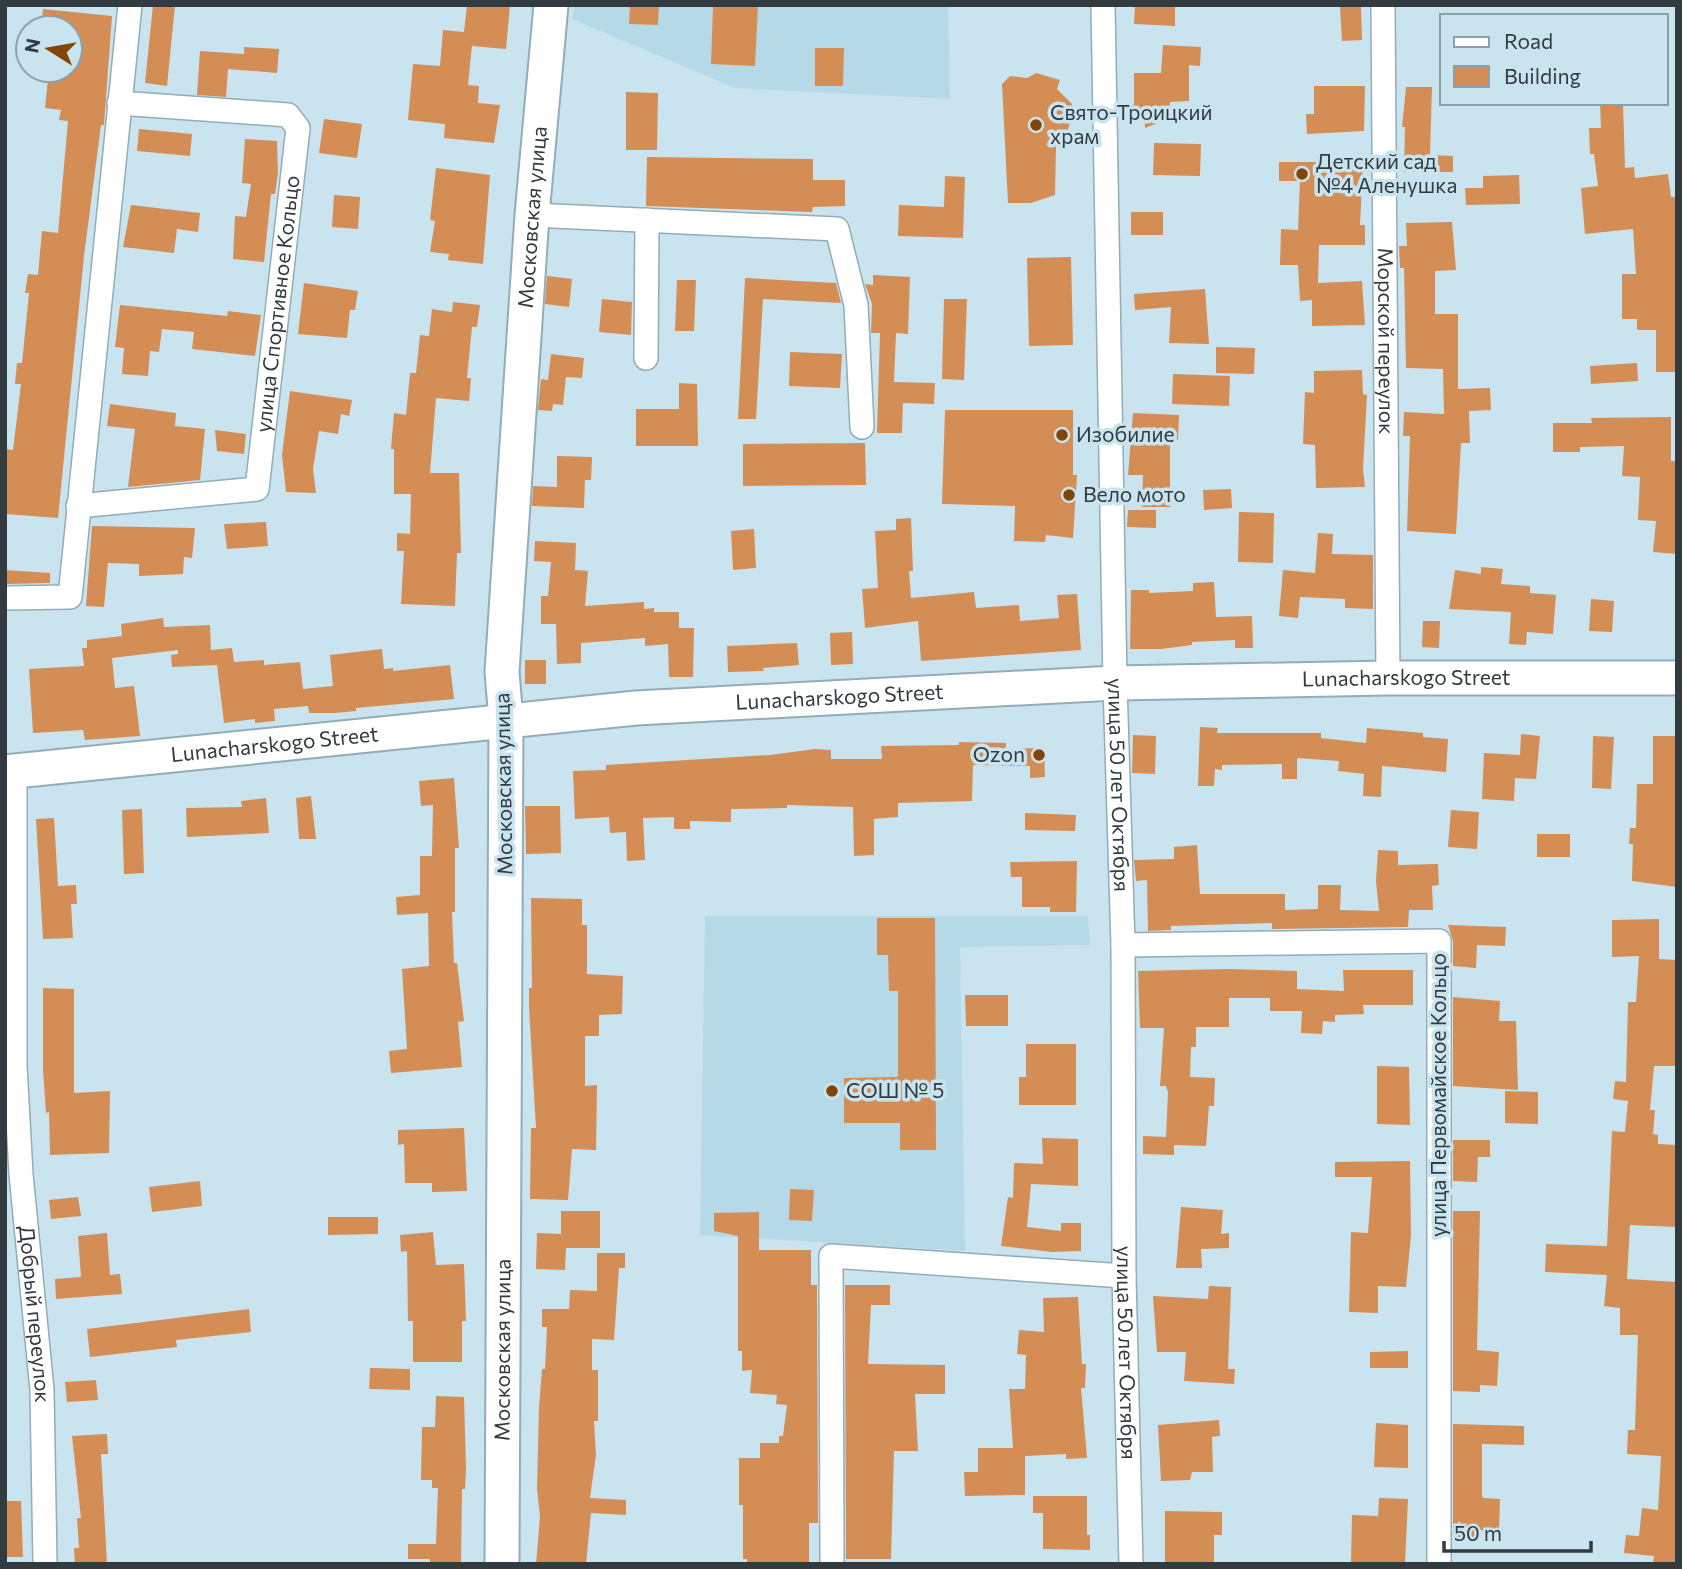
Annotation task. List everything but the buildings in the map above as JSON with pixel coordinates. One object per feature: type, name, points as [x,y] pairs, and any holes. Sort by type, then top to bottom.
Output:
[{"type":"street","points":[[5,598],[70,597],[130,5]]},
{"type":"street","name":"Московская улица","points":[[502,1564],[506,720],[502,672],[532,215],[551,5]]},
{"type":"street","name":"улица 50 лет Октября","points":[[1103,5],[1115,683],[1123,945],[1124,1276],[1131,1564]]},
{"type":"street","name":"Морской переулок","points":[[1383,5],[1388,678]]},
{"type":"street","name":"улица Спортивное Кольцо","points":[[78,506],[257,489],[298,128],[288,115],[119,103]]},
{"type":"street","points":[[532,215],[837,229],[856,305],[862,427]]},
{"type":"street","points":[[646,358],[647,220]]},
{"type":"street","name":"Lunacharskogo Street","points":[[10,771],[636,708],[1115,683],[1388,678],[1677,678]]},
{"type":"street","name":"Добрый переулок","points":[[10,771],[15,1066],[21,1174],[42,1390],[45,1564]]},
{"type":"street","name":"улица Первомайское Кольцо","points":[[1123,945],[1439,942],[1439,1564]]},
{"type":"street","points":[[832,1564],[831,1256],[1124,1276]]},
{"type":"shaded area","points":[[575,5],[948,5],[950,99],[735,88],[572,19]]},
{"type":"shaded area","name":"СОШ № 5","points":[[705,916],[1088,916],[1090,945],[960,947],[965,1251],[700,1235]]},
{"type":"place","name":"Свято-Троицкий храм","points":[[1036,125]]},
{"type":"place","name":"Детский сад №4 Аленушка","points":[[1302,174]]},
{"type":"place","name":"Изобилие","points":[[1062,435]]},
{"type":"place","name":"Вело мото","points":[[1069,495]]},
{"type":"place","name":"Ozon","points":[[1039,755]]},
{"type":"place","name":"СОШ № 5","points":[[832,1091]]}]
